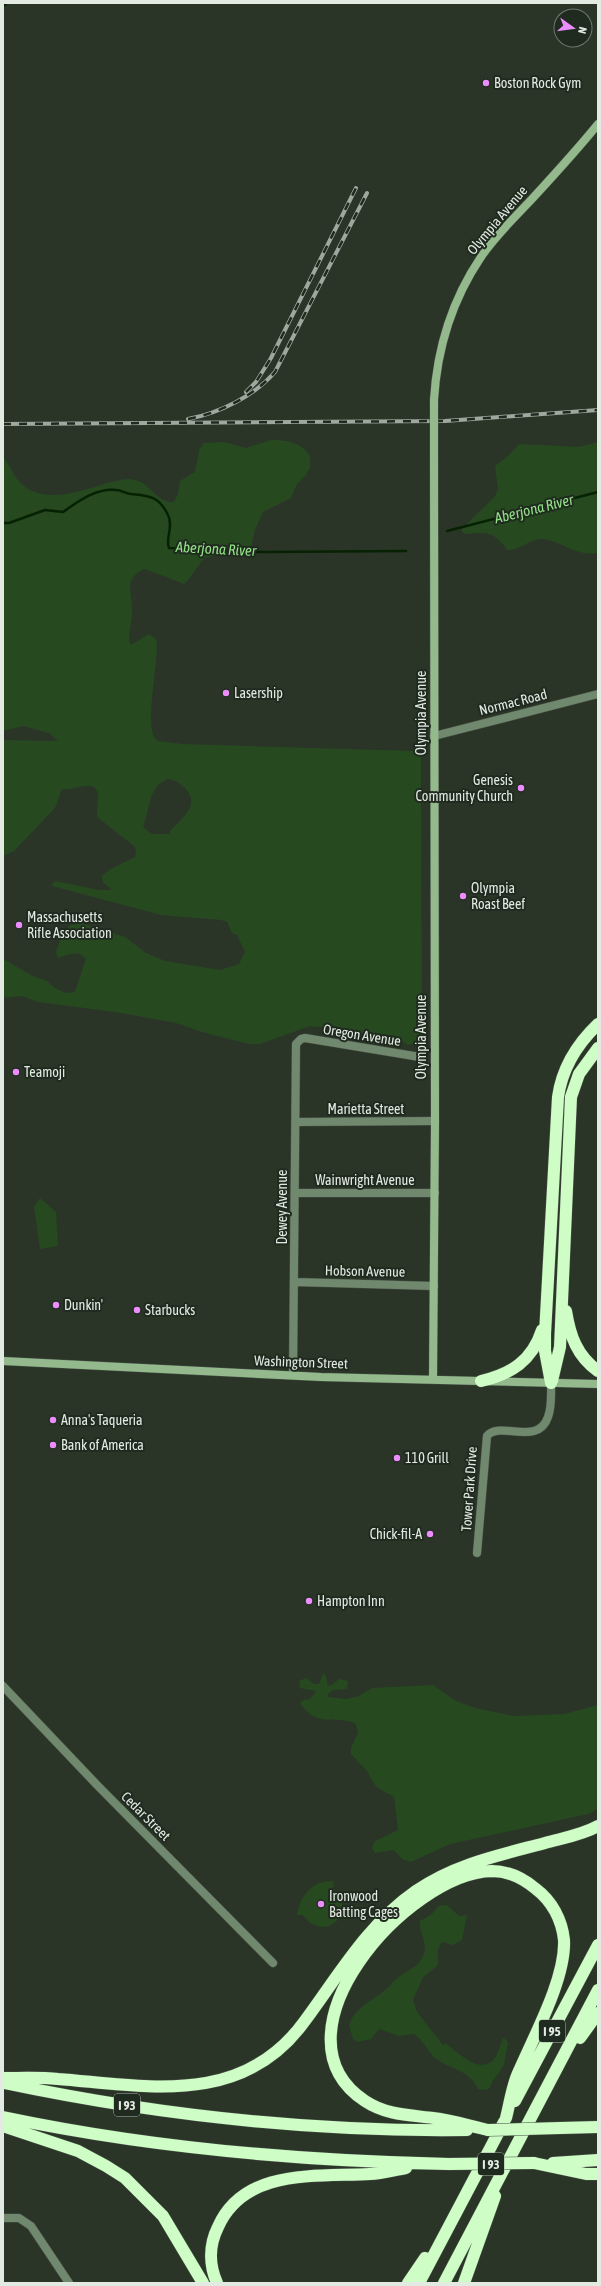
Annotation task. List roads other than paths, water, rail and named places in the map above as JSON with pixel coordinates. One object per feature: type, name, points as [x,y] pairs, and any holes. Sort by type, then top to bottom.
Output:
[{"type":"highway","points":[[552,1383],[545,1348],[545,1320],[559,1090],[572,1057],[582,1042],[598,1024]]},
{"type":"highway","points":[[552,1383],[560,1347],[571,1098],[579,1074],[598,1048]]},
{"type":"highway","points":[[562,1282],[571,1336],[584,1359],[598,1371]]},
{"type":"highway","points":[[481,1381],[511,1372],[523,1362],[538,1342],[545,1320]]},
{"type":"highway","points":[[3,2078],[56,2078],[171,2088],[211,2083],[241,2072],[271,2055],[294,2034],[373,1928],[417,1891],[449,1873],[471,1864],[575,1835],[598,1826]]},
{"type":"highway","points":[[469,2128],[434,2118],[397,2114],[380,2109],[364,2100],[346,2084],[337,2070],[330,2053],[329,2032],[334,2011],[350,1978],[369,1949],[388,1927],[412,1907],[444,1887],[470,1875],[490,1871],[518,1877],[542,1893],[558,1916],[564,1939],[563,1954],[557,1978],[518,2073],[506,2118]]},
{"type":"highway","name":"I 95","points":[[419,2283],[598,1944]]},
{"type":"highway","name":"I 95","points":[[444,2283],[598,1990]]},
{"type":"highway","points":[[560,2062],[598,2013]]},
{"type":"highway","name":"I 93","points":[[3,2083],[126,2105],[246,2120],[366,2129],[469,2128],[488,2130],[596,2126]]},
{"type":"highway","name":"I 93","points":[[3,2117],[126,2139],[309,2159],[432,2164],[534,2163],[598,2160]]},
{"type":"highway","points":[[3,2126],[78,2151],[125,2178],[163,2216],[203,2283]]},
{"type":"highway","points":[[464,2283],[509,2158]]},
{"type":"highway","points":[[534,2163],[598,2174]]},
{"type":"highway","points":[[217,2283],[211,2264],[213,2239],[227,2210],[248,2192],[286,2179],[372,2174],[432,2164]]},
{"type":"highway","points":[[408,2283],[456,2211]]},
{"type":"main road","name":"Olympia Avenue","points":[[433,1380],[435,1193],[434,400],[437,370],[445,334],[457,300],[471,273],[494,240],[598,124]]},
{"type":"main road","name":"Washington Street","points":[[3,1361],[293,1375],[598,1384]]},
{"type":"street","name":"Normac Road","points":[[434,736],[598,694]]},
{"type":"street","name":"Oregon Avenue","points":[[299,1040],[305,1038],[420,1057]]},
{"type":"street","name":"Dewey Avenue","points":[[293,1375],[296,1046],[299,1040]]},
{"type":"street","name":"Marietta Street","points":[[296,1122],[435,1122]]},
{"type":"street","name":"Wainwright Avenue","points":[[295,1193],[435,1193]]},
{"type":"street","name":"Hobson Avenue","points":[[295,1282],[434,1286]]},
{"type":"street","name":"Tower Park Drive","points":[[477,1553],[487,1436],[494,1431],[529,1432],[542,1427],[550,1413],[552,1383]]},
{"type":"street","name":"Cedar Street","points":[[3,1686],[98,1786],[273,1963]]},
{"type":"street","points":[[3,2218],[21,2219],[34,2229],[69,2283]]},
{"type":"waterway","points":[[3,6],[7,3]]},
{"type":"waterway","name":"Aberjona River","points":[[3,523],[9,523],[45,510],[63,512],[95,493],[116,490],[129,494],[144,495],[153,498],[161,504],[170,519],[168,541],[169,548],[262,552],[406,551]]},
{"type":"waterway","name":"Aberjona River","points":[[447,531],[598,492]]},
{"type":"railway","points":[[246,392],[256,382],[271,358],[356,188]]},
{"type":"railway","points":[[188,419],[224,408],[236,402],[257,389],[275,372],[367,193]]},
{"type":"railway","points":[[3,424],[445,421],[598,410]]},
{"type":"place","name":"Boston Rock Gym","points":[[486,83]]},
{"type":"place","name":"Lasership","points":[[226,693]]},
{"type":"place","name":"Genesis Community Church","points":[[521,788]]},
{"type":"place","name":"Olympia Roast Beef","points":[[463,896]]},
{"type":"place","name":"Massachusetts Rifle Association","points":[[19,925]]},
{"type":"place","name":"Teamoji","points":[[16,1072]]},
{"type":"place","name":"Dunkin'","points":[[56,1305]]},
{"type":"place","name":"Starbucks","points":[[137,1310]]},
{"type":"place","name":"Anna's Taqueria","points":[[53,1420]]},
{"type":"place","name":"Bank of America","points":[[53,1445]]},
{"type":"place","name":"110 Grill","points":[[397,1458]]},
{"type":"place","name":"Chick-fil-A","points":[[430,1534]]},
{"type":"place","name":"Hampton Inn","points":[[309,1601]]},
{"type":"place","name":"Ironwood Batting Cages","points":[[321,1904]]}]
